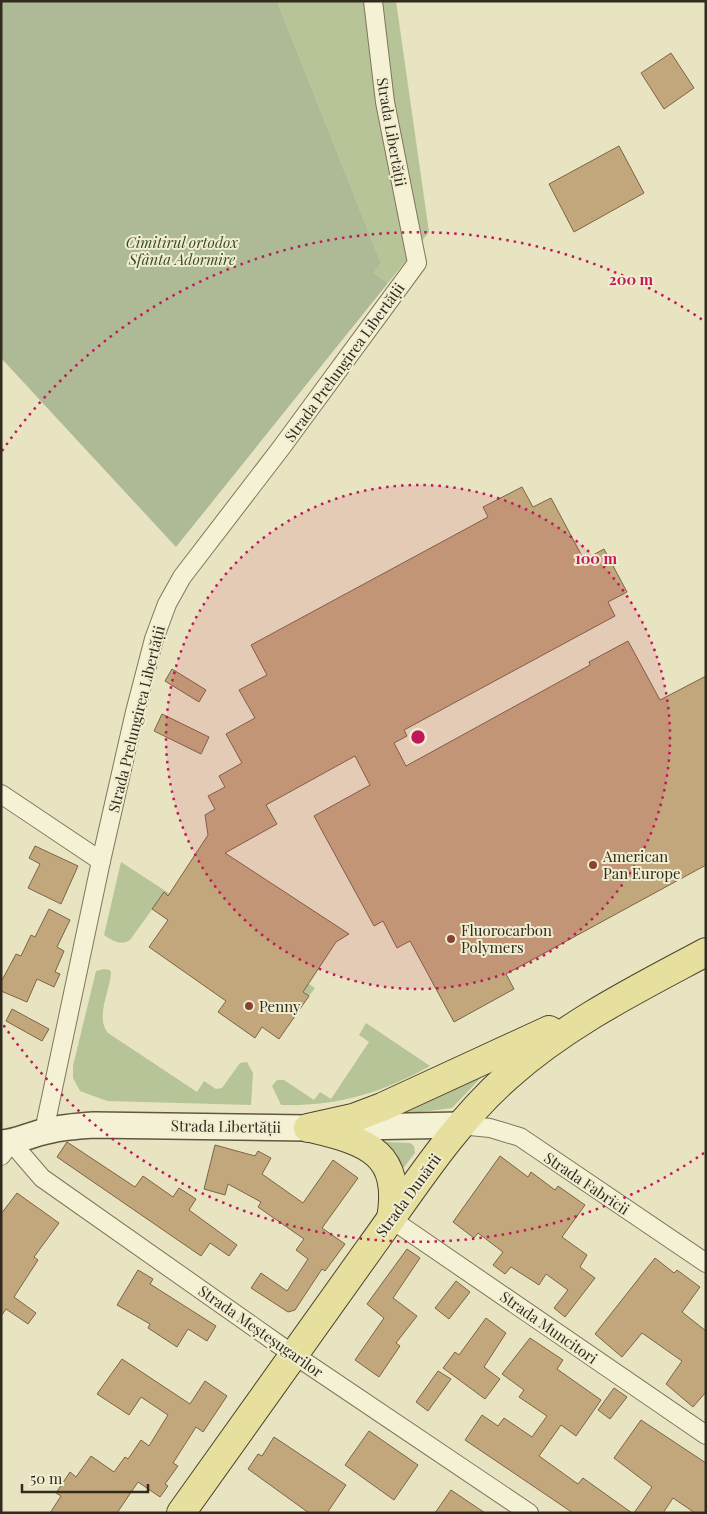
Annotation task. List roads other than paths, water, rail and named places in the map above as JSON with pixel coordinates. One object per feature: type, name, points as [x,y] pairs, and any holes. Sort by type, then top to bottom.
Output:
[{"type":"main road","name":"Strada Dunării","points":[[181,1513],[460,1125],[493,1090],[526,1060],[555,1038],[606,1006],[706,952]]},
{"type":"main road","points":[[308,1128],[353,1118],[382,1107],[492,1054],[606,1006]]},
{"type":"main road","points":[[308,1128],[357,1140],[378,1154],[389,1172],[392,1184],[394,1196],[391,1219]]},
{"type":"street","name":"Strada Libertății","points":[[373,1],[385,102],[417,263]]},
{"type":"street","name":"Strada Prelungirea Libertății","points":[[44,1131],[137,703],[154,639],[167,604],[182,577],[282,448],[417,263]]},
{"type":"street","points":[[1,794],[101,862]]},
{"type":"street","name":"Strada Libertății","points":[[4,1147],[44,1131],[65,1127],[103,1125],[308,1128],[460,1125]]},
{"type":"street","name":"Strada Fabricii","points":[[460,1125],[490,1128],[520,1137],[706,1263]]},
{"type":"street","name":"Strada Meșteșugarilor","points":[[4,1147],[42,1178],[294,1355],[529,1513]]},
{"type":"street","name":"Strada Muncitori","points":[[391,1219],[706,1435]]},
{"type":"place","name":"American Pan Europe","points":[[593,865]]},
{"type":"place","name":"Fluorocarbon Polymers","points":[[451,939]]},
{"type":"place","name":"Penny","points":[[249,1006]]},
{"type":"park label","name":"Cimitirul ortodox Sfânta Adormire","points":[[182,250]]}]
